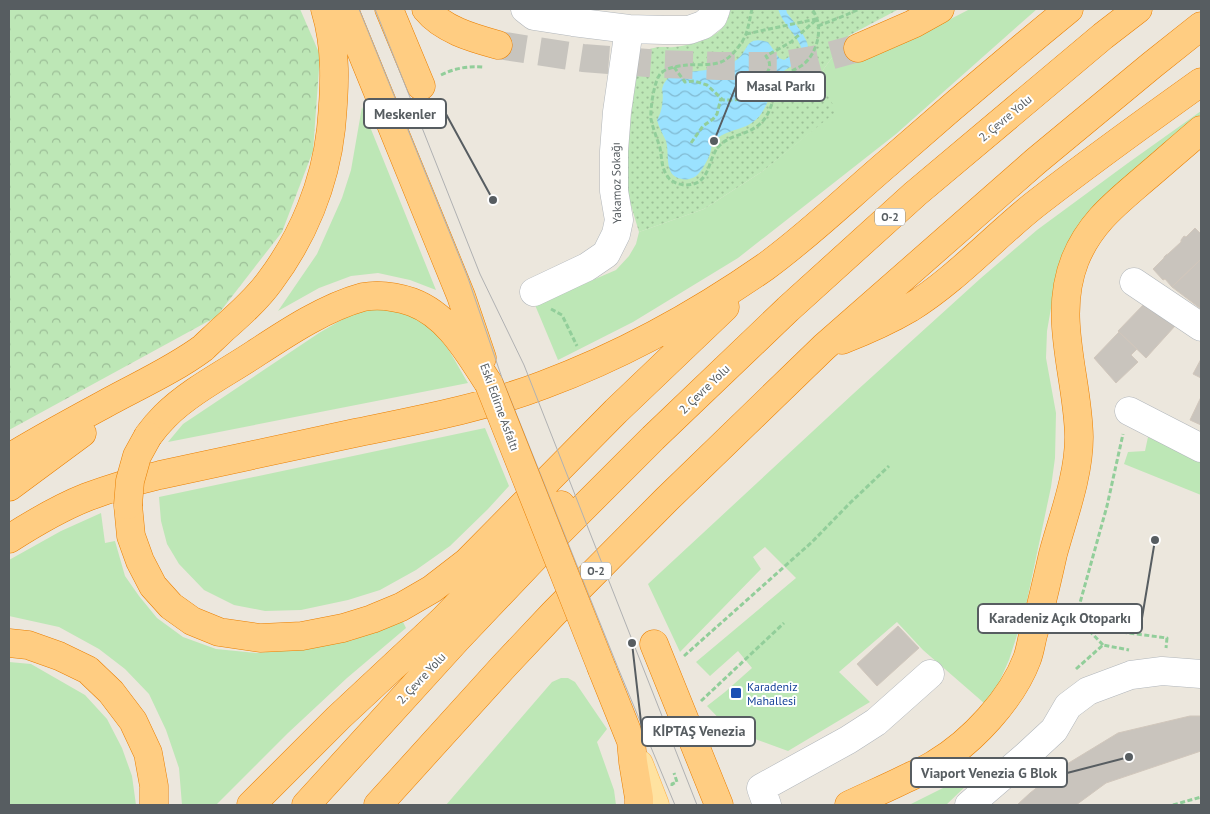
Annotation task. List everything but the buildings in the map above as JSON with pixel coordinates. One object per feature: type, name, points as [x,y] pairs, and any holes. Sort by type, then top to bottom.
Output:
[{"type":"highway","points":[[9,458],[83,415],[156,376],[202,348],[240,315],[269,283],[295,243],[309,214],[321,178],[329,144],[335,86],[331,33],[325,9]]},
{"type":"highway","name":"Eski Edirne Asfaltı","points":[[344,9],[461,296],[480,349],[489,384],[631,741]]},
{"type":"highway","points":[[388,9],[421,86]]},
{"type":"highway","points":[[426,9],[430,14],[448,26],[472,38],[493,56]]},
{"type":"highway","points":[[858,48],[913,24],[940,9]]},
{"type":"highway","points":[[9,538],[85,498],[121,485],[160,474],[463,410],[518,394],[565,376],[640,343],[726,293],[767,265],[1069,9]]},
{"type":"highway","name":"2. Çevre Yolu","points":[[306,805],[457,639],[554,537],[653,438],[788,309],[915,194],[1088,48],[1138,9]]},
{"type":"highway","name":"O-2","points":[[378,805],[554,613],[666,500],[824,347],[1029,167],[1152,64],[1201,26]]},
{"type":"highway","points":[[824,347],[883,324],[912,307],[936,290],[1032,207],[1094,159],[1201,82]]},
{"type":"highway","points":[[849,805],[933,766],[948,757],[980,728],[1001,705],[1013,688],[1027,660],[1078,457],[1079,436],[1065,319],[1067,288],[1074,261],[1084,241],[1099,220],[1201,130]]},
{"type":"highway","points":[[489,384],[445,322],[432,312],[392,296],[366,297],[341,304],[292,330],[189,396],[164,416],[148,436],[137,456],[130,481],[128,505],[131,536],[152,586],[171,606],[192,621],[219,632],[260,638],[302,636],[343,628],[401,607],[432,589],[467,562],[616,411],[719,314],[767,265]]},
{"type":"highway","points":[[9,487],[156,376]]},
{"type":"highway","points":[[251,805],[338,718],[443,620],[539,524],[605,468],[653,438]]},
{"type":"highway","points":[[9,643],[28,645],[59,656],[88,670],[111,692],[133,721],[148,753],[154,786],[154,805]]},
{"type":"highway","points":[[654,644],[719,805]]},
{"type":"highway","points":[[631,741],[639,805]]},
{"type":"main road","name":"Eski Edirne Asfaltı","points":[[631,741],[655,805]]},
{"type":"street","points":[[525,9],[534,16],[573,22],[629,29],[664,30],[689,30],[703,25],[713,17],[716,9]]},
{"type":"street","name":"Yakamoz Sokağı","points":[[541,300],[606,254],[616,234],[619,220],[614,191],[614,151],[617,112],[629,29]]},
{"type":"street","points":[[1134,282],[1201,327]]},
{"type":"street","points":[[1129,411],[1201,448]]},
{"type":"street","points":[[969,805],[1054,730],[1068,706],[1088,691],[1130,675],[1162,671],[1201,674]]},
{"type":"street","points":[[767,805],[760,788],[848,740],[876,722],[930,674]]},
{"type":"path","points":[[752,9],[746,34],[734,52],[720,62],[674,67],[662,73],[658,78],[650,117],[660,150],[662,166],[668,178],[678,184],[691,185],[697,183],[708,171],[715,150],[719,146],[732,137],[753,130],[762,122],[784,78],[809,59],[814,51],[818,36],[818,26],[812,9]]},
{"type":"path","points":[[818,26],[859,9]]},
{"type":"path","points":[[746,34],[817,19]]},
{"type":"path","points":[[674,67],[685,82],[694,81],[708,85],[723,100],[750,99],[753,92],[752,78],[760,77],[770,68],[770,62],[766,56],[791,42],[817,19]]},
{"type":"path","points":[[421,86],[450,70],[470,66],[493,56]]},
{"type":"path","points":[[691,143],[702,126],[717,114],[721,98]]},
{"type":"path","points":[[541,300],[562,315],[586,367]]},
{"type":"path","points":[[1103,645],[1082,624],[1078,610],[1107,506],[1129,411]]},
{"type":"path","points":[[665,674],[787,565],[889,466]]},
{"type":"path","points":[[719,685],[784,623]]},
{"type":"path","points":[[1122,632],[1153,636]]},
{"type":"path","points":[[1173,805],[1201,797]]},
{"type":"green space","points":[[9,9],[300,9],[320,55],[313,151],[282,232],[216,317],[9,430]]},
{"type":"green space","points":[[730,9],[899,9],[848,36],[817,78],[837,111],[763,171],[704,209],[639,232],[624,182],[636,68],[643,53],[650,49],[692,44],[717,33],[728,19]]},
{"type":"green space","points":[[970,9],[1037,9],[896,134],[738,258],[633,322],[558,360],[535,305],[616,270],[629,256],[636,244],[639,232],[704,209],[763,171],[836,111],[817,78],[848,36],[855,61],[896,47]]},
{"type":"green space","points":[[362,107],[436,290],[410,280],[378,273],[351,276],[319,288],[278,311],[317,254],[342,198],[351,170]]},
{"type":"green space","points":[[1201,111],[1201,114],[1113,191],[1055,285],[1047,331],[1046,358],[1056,413],[1055,458],[1051,487],[1025,610],[1009,660],[997,687],[984,703],[923,650],[897,622],[839,672],[870,702],[788,751],[730,730],[707,706],[752,668],[738,651],[710,676],[696,662],[796,578],[765,547],[753,557],[761,569],[680,652],[648,584],[853,394],[1037,230]]},
{"type":"green space","points":[[386,308],[415,318],[440,337],[468,383],[168,442],[183,424],[319,333],[355,312]]},
{"type":"green space","points":[[485,428],[509,486],[450,546],[416,570],[380,590],[348,600],[301,610],[265,611],[234,605],[204,590],[179,564],[167,544],[161,521],[159,497]]},
{"type":"green space","points":[[1148,437],[1201,462],[1201,495],[1124,464],[1128,452],[1145,451]]},
{"type":"green space","points":[[101,513],[105,543],[115,541],[125,576],[157,618],[183,637],[216,649],[257,653],[312,648],[353,640],[402,620],[406,628],[347,678],[288,733],[216,805],[182,805],[179,768],[166,730],[149,694],[125,669],[99,649],[59,627],[9,616],[9,560],[61,531]]},
{"type":"green space","points":[[9,662],[31,664],[85,695],[107,719],[122,748],[132,776],[136,805],[9,805]]},
{"type":"green space","points":[[561,678],[568,678],[575,682],[607,729],[597,742],[614,790],[616,805],[446,805],[552,682]]},
{"type":"green space","points":[[969,775],[968,784],[946,805],[909,805]]},
{"type":"water","points":[[778,9],[786,9],[803,35],[808,44],[805,56],[780,75],[765,108],[758,118],[748,125],[726,133],[717,139],[712,144],[706,163],[696,176],[687,179],[676,177],[672,174],[668,164],[666,141],[657,120],[661,109],[664,83],[676,75],[728,66],[740,57],[754,41],[768,42],[779,58],[784,60],[799,51],[801,47]]},
{"type":"tunnel","points":[[498,45],[583,58],[719,66],[778,66],[818,59],[858,48]]},
{"type":"tram line","points":[[359,9],[468,278],[502,378],[675,805]]},
{"type":"tram line","points":[[375,9],[480,274],[524,365],[697,805]]},
{"type":"place","name":"Masal Parkı","points":[[714,141]]},
{"type":"place","name":"Meskenler","points":[[493,200]]},
{"type":"place","name":"Karadeniz Açık Otoparkı","points":[[1155,540]]},
{"type":"place","name":"KİPTAŞ Venezia","points":[[632,643]]},
{"type":"place","name":"Karadeniz Mahallesi","points":[[736,693]]},
{"type":"place","name":"Viaport Venezia G Blok","points":[[1129,757]]}]
